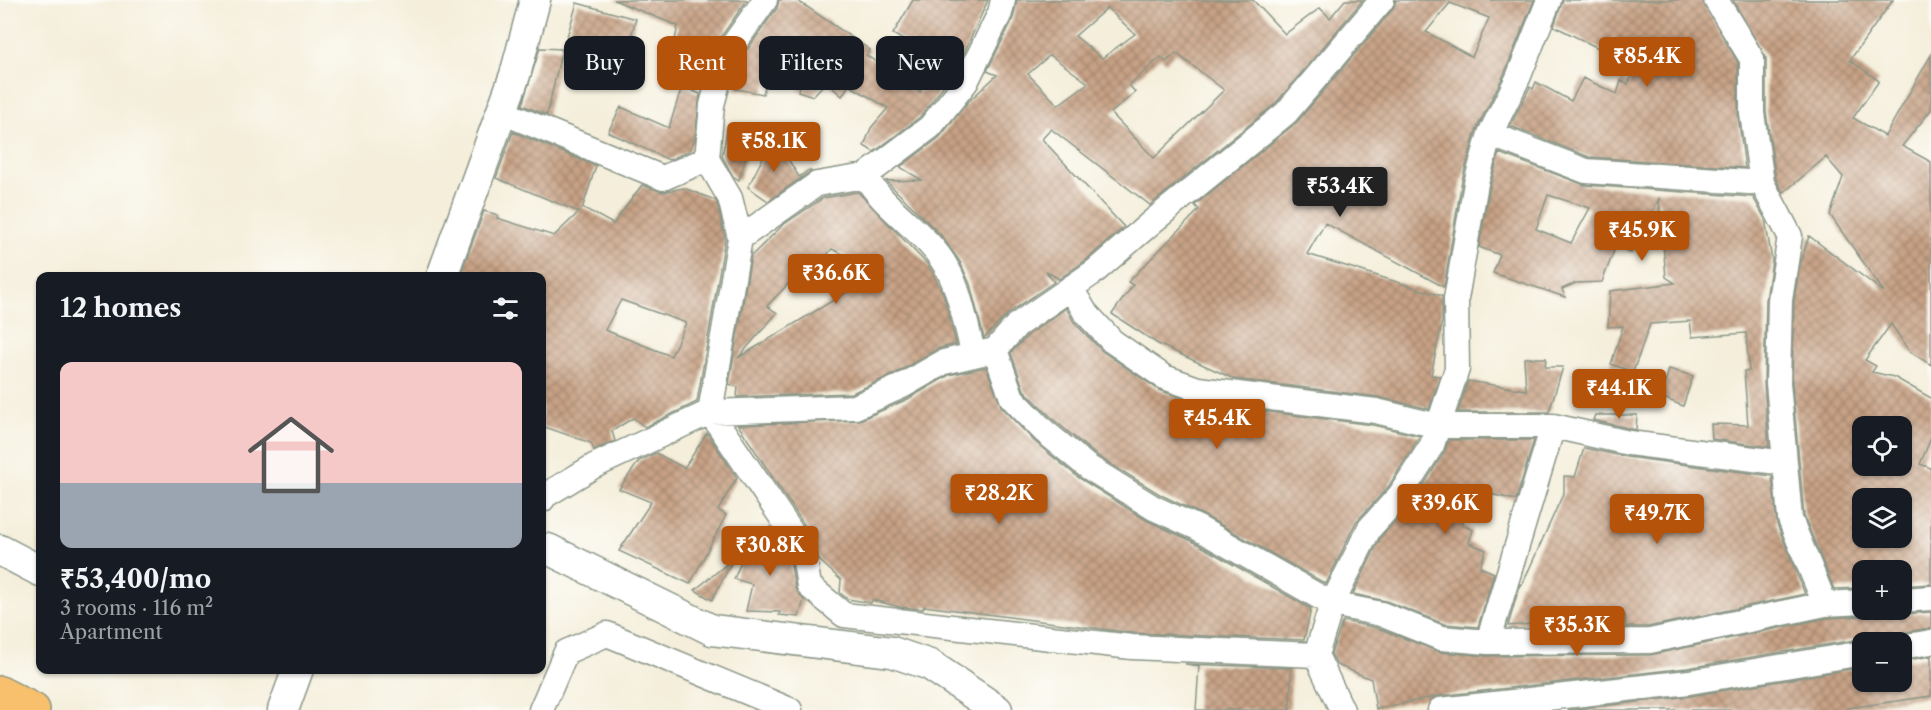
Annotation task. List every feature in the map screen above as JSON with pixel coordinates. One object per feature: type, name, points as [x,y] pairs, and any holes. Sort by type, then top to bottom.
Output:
[{"type":"main road","points":[[0,693],[33,710]]},
{"type":"street","points":[[443,272],[515,75],[535,0]]},
{"type":"street","points":[[765,0],[725,56],[712,105],[707,159],[730,198],[740,238],[710,412],[803,549],[808,586],[844,615],[1132,647],[1316,655]]},
{"type":"street","points":[[740,238],[817,184],[864,176],[930,127],[959,91],[990,33],[1003,0]]},
{"type":"street","points":[[546,495],[594,466],[710,412],[855,407],[902,386],[944,362],[985,352],[1017,325],[1094,272],[1153,221],[1287,113],[1382,0]]},
{"type":"street","points":[[1342,710],[1316,655],[1332,604],[1369,529],[1400,495],[1432,446],[1456,369],[1457,288],[1474,193],[1490,134],[1518,78],[1550,0]]},
{"type":"street","points":[[1716,0],[1752,59],[1752,113],[1762,183],[1790,236],[1780,300],[1778,382],[1790,519],[1825,604]]},
{"type":"street","points":[[502,112],[663,178],[707,159]]},
{"type":"street","points":[[1490,134],[1586,171],[1762,183]]},
{"type":"street","points":[[864,176],[873,191],[921,235],[949,270],[985,352],[1012,398],[1044,431],[1088,467],[1154,508],[1198,528],[1332,604],[1382,614],[1441,638],[1488,642],[1650,641],[1825,604],[1852,603]]},
{"type":"street","points":[[1071,288],[1085,312],[1112,341],[1164,377],[1198,389],[1376,411],[1438,426],[1552,426],[1629,442],[1785,463]]},
{"type":"street","points":[[1488,642],[1552,426]]},
{"type":"street","points":[[546,549],[712,630],[892,652],[930,665],[997,710]]},
{"type":"street","points":[[0,550],[36,569]]},
{"type":"street","points":[[1912,599],[1931,598]]},
{"type":"street","points":[[541,710],[566,652],[608,634],[790,710]]},
{"type":"street","points":[[1912,645],[1931,642]]},
{"type":"street","points":[[1440,710],[1689,682],[1852,655]]},
{"type":"street","points":[[283,710],[296,674]]},
{"type":"building","points":[[614,0],[747,0],[722,36],[676,36],[678,26]]},
{"type":"building","points":[[779,0],[796,0],[849,36],[759,36],[759,90],[764,90],[763,94],[741,90],[747,90],[747,50],[777,8]]},
{"type":"building","points":[[913,0],[988,0],[964,53],[964,36],[896,36],[893,34]]},
{"type":"building","points":[[1017,0],[1253,0],[1285,34],[1320,8],[1330,18],[1345,0],[1363,0],[1276,103],[1150,205],[1051,129],[1042,139],[1124,227],[1085,261],[1059,279],[1046,271],[1054,282],[1009,313],[984,338],[970,284],[960,262],[940,234],[886,181],[922,180],[900,167],[939,138],[968,102],[997,75],[987,71],[1013,19]],"holes":[[[1107,8],[1135,34],[1102,58],[1075,36]],[[1176,53],[1224,90],[1154,158],[1111,113],[1135,92],[1129,85],[1161,57],[1166,62]],[[1050,55],[1088,83],[1058,105],[1028,74]]]},
{"type":"building","points":[[1396,0],[1534,0],[1505,72],[1476,130],[1462,180],[1444,287],[1325,223],[1307,254],[1442,296],[1442,322],[1431,375],[1440,376],[1429,409],[1378,397],[1234,379],[1158,344],[1112,314],[1133,285],[1128,282],[1199,210],[1195,205],[1297,122],[1393,9]],"holes":[[[1450,3],[1489,18],[1472,57],[1426,32]]]},
{"type":"building","points":[[1563,0],[1702,0],[1738,63],[1738,115],[1745,168],[1589,157],[1510,126],[1530,87],[1533,89],[1536,82],[1571,101],[1583,78],[1617,94],[1621,81],[1628,84],[1642,53],[1613,38],[1606,52],[1554,26]]},
{"type":"building","points":[[1733,0],[1893,0],[1850,60],[1879,81],[1853,118],[1885,136],[1931,55],[1931,110],[1902,146],[1931,162],[1931,365],[1909,351],[1891,324],[1865,360],[1876,366],[1872,372],[1894,377],[1931,398],[1931,438],[1920,464],[1931,468],[1931,584],[1912,585],[1912,560],[1852,560],[1852,588],[1834,589],[1804,516],[1792,383],[1794,301],[1799,269],[1809,236],[1884,292],[1830,215],[1843,177],[1826,157],[1783,193],[1776,179],[1766,112],[1766,58]]},
{"type":"building","points":[[577,3],[636,19],[631,36],[567,36]]},
{"type":"building","points":[[864,46],[870,50],[866,55],[876,62],[876,90],[917,90],[920,92],[921,90],[940,90],[920,117],[874,152],[864,146],[871,128],[888,108],[857,90],[864,90]]},
{"type":"building","points":[[540,48],[562,49],[547,115],[522,105]]},
{"type":"building","points":[[681,90],[691,90],[700,94],[695,139],[689,151],[669,160],[608,132],[621,107],[669,128]]},
{"type":"building","points":[[798,90],[819,90],[813,96]]},
{"type":"building","points":[[835,90],[846,90],[842,96]]},
{"type":"building","points":[[728,126],[752,136],[739,180],[733,176],[722,156]]},
{"type":"building","points":[[513,132],[596,166],[582,209],[613,224],[642,185],[663,192],[684,188],[715,200],[725,239],[697,402],[645,427],[633,418],[612,431],[615,441],[594,450],[591,443],[546,427],[546,272],[461,272],[484,211],[498,215],[497,218],[554,236],[579,212],[496,178]],"holes":[[[621,300],[686,323],[671,356],[605,330]]]},
{"type":"building","points":[[774,136],[799,177],[811,171],[768,201],[748,187]]},
{"type":"building","points":[[1499,153],[1585,185],[1753,197],[1765,219],[1772,260],[1766,300],[1764,383],[1769,447],[1712,439],[1711,424],[1748,425],[1744,371],[1749,371],[1746,333],[1692,337],[1690,321],[1650,324],[1633,372],[1611,364],[1623,326],[1608,327],[1610,291],[1675,283],[1666,277],[1659,199],[1631,253],[1617,243],[1602,282],[1576,283],[1562,289],[1565,297],[1493,273],[1500,255],[1479,247],[1490,186]],"holes":[[[1548,195],[1590,208],[1571,243],[1536,229]]]},
{"type":"building","points":[[858,192],[928,265],[943,293],[956,344],[937,349],[896,373],[852,393],[737,397],[738,387],[729,384],[751,256],[783,225],[823,198]],"holes":[[[832,249],[880,272],[738,358],[777,313],[767,306],[791,281],[799,287]]]},
{"type":"building","points":[[1066,308],[1074,322],[1102,351],[1159,390],[1196,403],[1373,425],[1420,436],[1389,486],[1356,522],[1326,584],[1205,516],[1161,495],[1096,455],[1054,420],[1024,390],[1011,353],[1027,336]]},
{"type":"building","points":[[1524,358],[1546,358],[1545,367],[1563,367],[1549,412],[1458,412],[1468,381],[1526,390]]},
{"type":"building","points":[[986,367],[1002,408],[1035,442],[1079,478],[1146,520],[1192,541],[1311,609],[1304,640],[1133,633],[924,606],[923,609],[900,607],[872,600],[871,603],[848,599],[840,593],[841,580],[819,560],[815,541],[738,425],[860,420],[908,399],[949,375]]},
{"type":"building","points":[[1669,369],[1693,376],[1683,406],[1661,397]]},
{"type":"building","points":[[1595,415],[1637,415],[1636,430],[1593,420]]},
{"type":"building","points":[[707,433],[737,478],[718,510],[726,515],[690,584],[619,551],[651,502],[619,489],[639,461],[656,453],[684,468]]},
{"type":"building","points":[[1449,440],[1534,440],[1516,500],[1473,490],[1462,525],[1473,530],[1469,543],[1486,550],[1480,567],[1494,573],[1478,627],[1444,624],[1386,601],[1353,594],[1381,537],[1412,503],[1444,453]]},
{"type":"building","points":[[1584,448],[1627,457],[1772,476],[1777,524],[1805,594],[1648,627],[1626,627],[1625,615],[1508,626],[1520,584],[1522,585],[1564,492],[1564,476],[1575,477]]},
{"type":"building","points":[[771,527],[789,554],[795,588],[804,600],[799,617],[779,615],[780,612],[746,611],[752,584],[734,579],[747,547]]},
{"type":"building","points":[[734,558],[712,600],[695,590]]},
{"type":"building","points":[[1931,612],[1931,628],[1906,632],[1852,632],[1852,640],[1687,668],[1438,696],[1376,709],[1371,679],[1337,665],[1331,654],[1343,621],[1377,628],[1440,652],[1488,656],[1650,655],[1827,618],[1852,617],[1852,620],[1912,620],[1912,613]]},
{"type":"building","points":[[1931,656],[1931,696],[1848,708],[1849,710],[1568,710],[1691,696],[1852,669],[1852,692],[1912,692],[1912,659]]},
{"type":"building","points":[[1185,664],[1291,668],[1290,710],[1196,710],[1199,666]]}]
